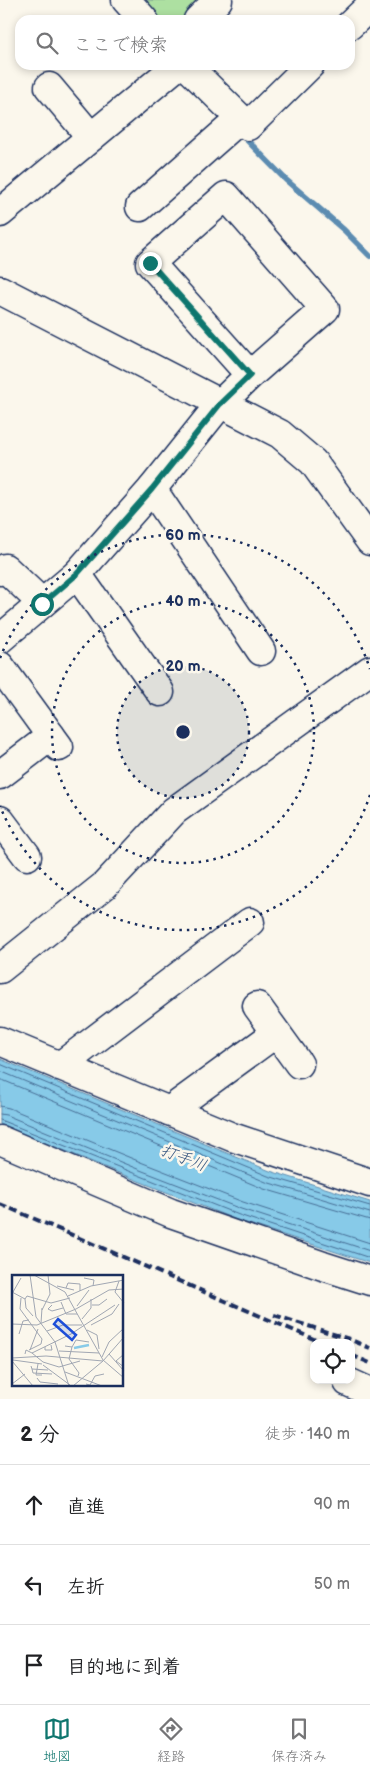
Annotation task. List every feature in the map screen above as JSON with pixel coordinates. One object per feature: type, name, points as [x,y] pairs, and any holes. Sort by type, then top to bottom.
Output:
[{"type":"street","points":[[126,0],[140,15]]},
{"type":"street","points":[[203,15],[218,0]]},
{"type":"street","points":[[355,21],[370,6]]},
{"type":"street","points":[[0,212],[174,70]]},
{"type":"street","points":[[183,70],[235,123],[248,126],[305,70]]},
{"type":"street","points":[[49,87],[91,137]]},
{"type":"street","points":[[140,207],[235,123]]},
{"type":"street","points":[[0,639],[77,574],[152,489],[220,404],[325,309],[226,196],[150,263],[250,375]]},
{"type":"street","points":[[0,290],[280,434],[313,462],[370,542]]},
{"type":"street","points":[[152,489],[261,651]]},
{"type":"street","points":[[0,571],[5,568],[42,604]]},
{"type":"street","points":[[77,574],[160,692]]},
{"type":"street","points":[[0,666],[55,742],[0,775]]},
{"type":"street","points":[[0,969],[105,885],[174,812],[370,670]]},
{"type":"street","points":[[0,820],[27,856]]},
{"type":"street","points":[[60,1066],[250,922]]},
{"type":"street","points":[[257,1006],[299,1064]]},
{"type":"street","points":[[169,1111],[276,1033]]},
{"type":"street","points":[[0,1041],[232,1137],[370,1183]]},
{"type":"street","points":[[0,1140],[171,1213],[370,1281]]},
{"type":"green space","points":[[145,0],[201,0],[186,15],[158,15]]},
{"type":"water","name":"打手川","points":[[0,1059],[270,1171],[370,1202],[370,1263],[237,1220],[0,1124]]},
{"type":"waterway","points":[[242,135],[286,180],[344,230],[370,256]]},
{"type":"railway","points":[[0,1204],[314,1339]]},
{"type":"railway","points":[[274,1315],[349,1339],[370,1348]]},
{"type":"railway","points":[[355,1357],[370,1363]]},
{"type":"route","points":[[42,604],[77,574],[152,489],[220,404],[250,375],[150,263]]}]
